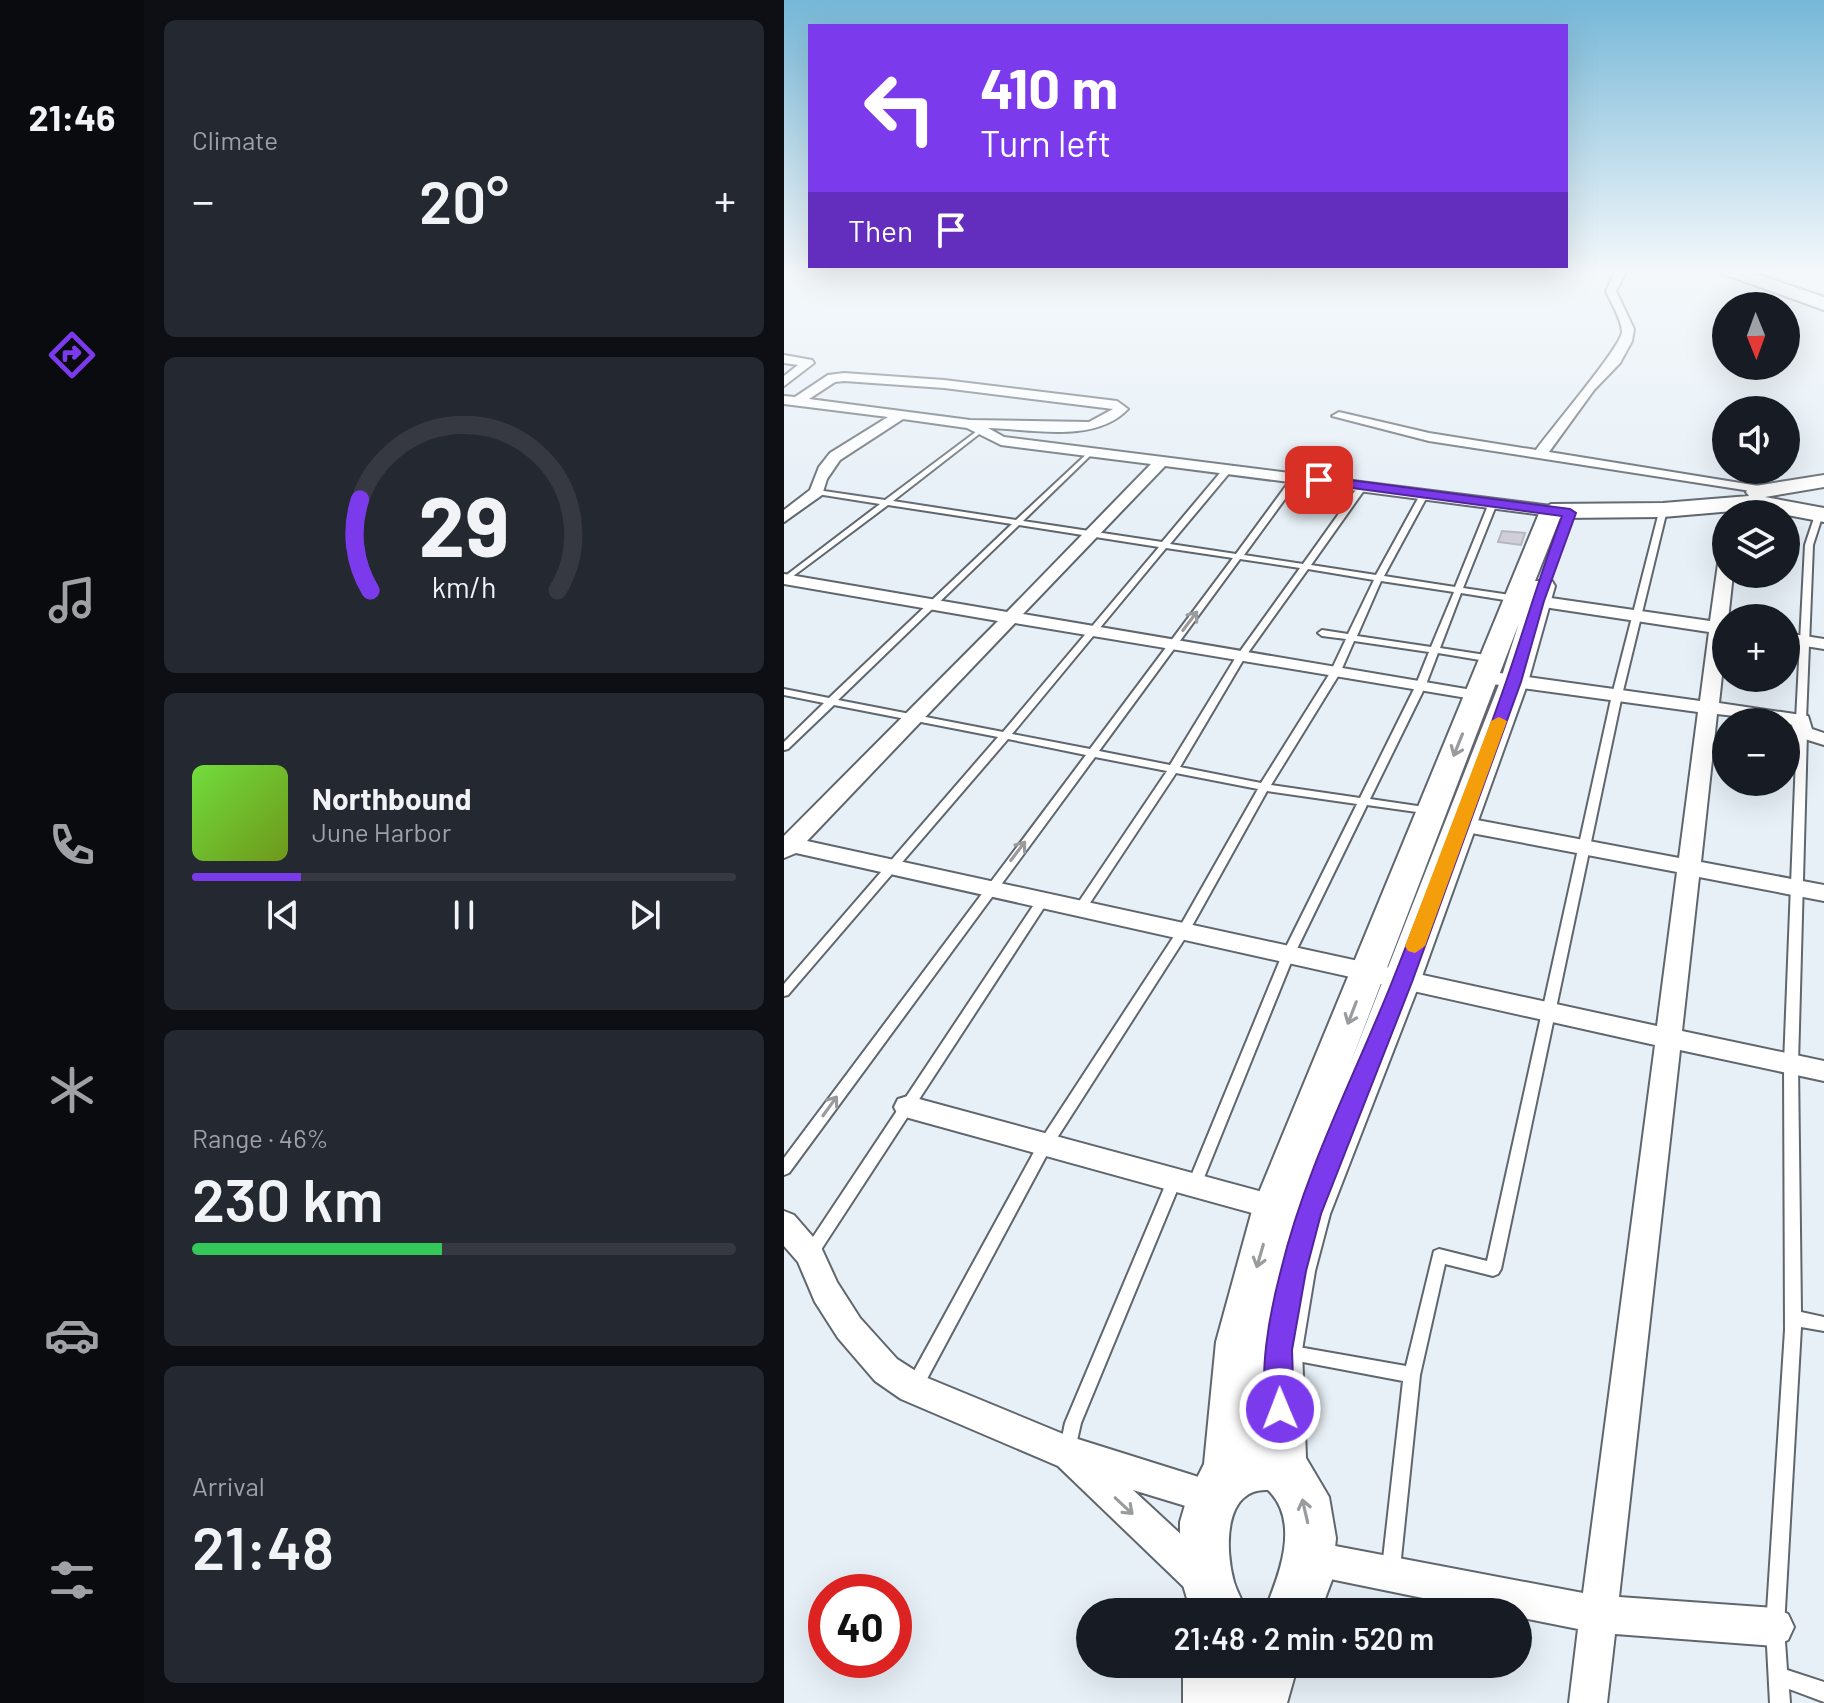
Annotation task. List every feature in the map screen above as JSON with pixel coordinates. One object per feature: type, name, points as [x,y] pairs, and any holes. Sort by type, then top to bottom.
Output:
[{"type":"street","points":[[1541,453],[1589,387],[1620,351]]},
{"type":"street","points":[[784,359],[808,363],[784,382]]},
{"type":"street","points":[[839,377],[1071,398],[1117,405],[1121,409],[1105,421],[1090,426],[975,427],[791,401],[839,377]]},
{"type":"street","points":[[1339,416],[1429,437],[1691,477],[1765,491],[1815,506]]},
{"type":"street","points":[[784,517],[817,492],[820,473],[835,458],[898,417]]},
{"type":"street","points":[[975,427],[996,440],[1560,512],[1712,509]]},
{"type":"street","points":[[786,846],[1162,461]]},
{"type":"street","points":[[1691,477],[1708,488],[1712,494],[1707,498]]},
{"type":"street","points":[[1639,510],[1824,481]]},
{"type":"street","points":[[1282,1469],[1279,1350],[1293,1271],[1309,1214],[1384,978],[1446,818],[1492,679],[1527,600],[1560,512]]},
{"type":"street","points":[[785,580],[1420,687],[1492,679],[1709,708],[1801,726],[1824,739]]},
{"type":"street","points":[[1527,600],[1712,628]]},
{"type":"street","points":[[1800,641],[1824,644]]},
{"type":"street","points":[[1588,1703],[1712,690]]},
{"type":"street","points":[[1446,818],[1584,849],[1824,893]]},
{"type":"street","points":[[786,846],[1824,1071]]},
{"type":"street","points":[[1212,1598],[1205,1524],[1220,1486],[1239,1342],[1274,1207],[1384,978]]},
{"type":"street","points":[[908,1107],[1274,1207]]},
{"type":"street","points":[[784,1224],[809,1254],[826,1292],[849,1328],[886,1370],[913,1388],[1067,1453],[1220,1486]]},
{"type":"street","points":[[1067,1453],[1208,1598]]},
{"type":"street","points":[[1220,1486],[1242,1467],[1270,1465],[1282,1469],[1296,1484],[1304,1501],[1309,1559],[1299,1598]]},
{"type":"street","points":[[1309,1559],[1598,1614],[1775,1627]]},
{"type":"street","points":[[1211,1678],[1211,1703]]},
{"type":"street","points":[[1259,1703],[1266,1678]]},
{"type":"lane","points":[[785,580],[886,505],[975,427]]},
{"type":"lane","points":[[784,747],[1091,452]]},
{"type":"lane","points":[[784,992],[1005,736],[1228,469]]},
{"type":"lane","points":[[784,1169],[1297,477]]},
{"type":"lane","points":[[1080,909],[1174,768],[1241,657],[1363,486]]},
{"type":"lane","points":[[817,492],[886,505],[1527,600]]},
{"type":"lane","points":[[913,1388],[1045,1145],[1183,932],[1264,787],[1335,673],[1378,579],[1425,493]]},
{"type":"lane","points":[[1067,1453],[1073,1423],[1288,955],[1420,687],[1493,503]]},
{"type":"lane","points":[[1800,604],[1815,506]]},
{"type":"lane","points":[[1390,1573],[1412,1375],[1439,1256],[1493,1269],[1617,695],[1663,510]]},
{"type":"lane","points":[[1322,633],[1433,651],[1492,679]]},
{"type":"lane","points":[[784,692],[1264,787],[1446,818]]},
{"type":"lane","points":[[1780,1703],[1781,1677],[1775,1627],[1792,1318],[1791,1064],[1799,888],[1801,726],[1798,692]]},
{"type":"lane","points":[[809,1254],[1043,900]]},
{"type":"lane","points":[[1792,1318],[1824,1324]]},
{"type":"lane","points":[[1279,1350],[1412,1375]]},
{"type":"lane","points":[[1781,1677],[1824,1692]]},
{"type":"building","points":[[1502,531],[1525,533],[1521,545],[1498,542]]},
{"type":"slow traffic","points":[[1415,946],[1499,721]]},
{"type":"route","points":[[1280,1409],[1279,1350],[1293,1271],[1309,1214],[1402,982],[1514,682],[1537,601],[1570,513],[1319,480]]}]
